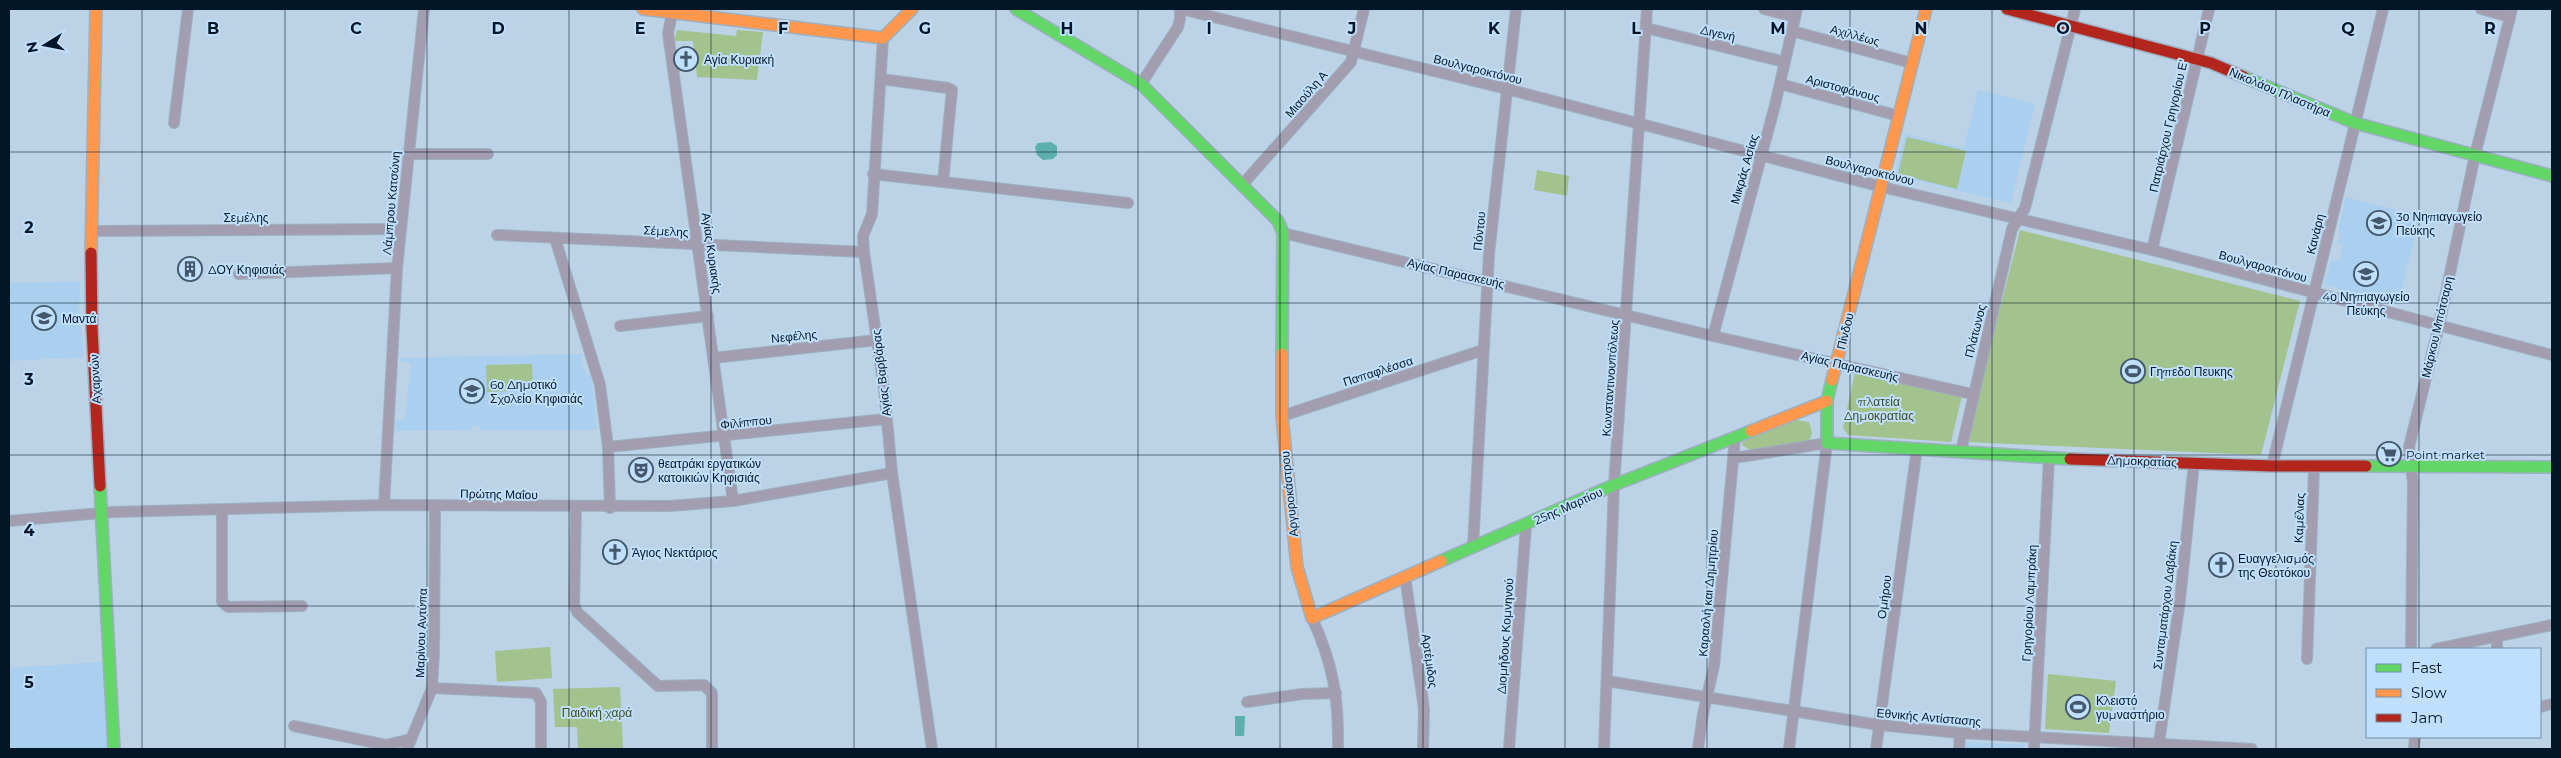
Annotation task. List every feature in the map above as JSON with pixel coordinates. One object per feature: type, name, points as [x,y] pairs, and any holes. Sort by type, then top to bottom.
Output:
[{"type":"street","name":"Αχαρνών","points":[[96,9],[91,231],[92,328],[114,749]]},
{"type":"street","points":[[174,123],[188,9]]},
{"type":"street","name":"Λάμπρου Κατσώνη","points":[[384,505],[388,400],[397,268],[424,9]]},
{"type":"street","points":[[643,9],[883,38],[912,9]]},
{"type":"street","points":[[1016,9],[1141,84],[1243,184],[1278,221],[1283,233]]},
{"type":"street","points":[[1141,84],[1178,28],[1180,9]]},
{"type":"street","name":"Βουλγαροκτόνου","points":[[1180,9],[1508,89],[1762,154],[1882,187],[2152,250],[2552,355]]},
{"type":"street","name":"Μιαούλη Α","points":[[1243,184],[1350,62],[1355,51],[1364,9]]},
{"type":"street","name":"Πόντου","points":[[1473,547],[1487,281],[1516,9]]},
{"type":"street","name":"Κωνσταντινουπόλεως","points":[[1604,749],[1614,485],[1647,9]]},
{"type":"street","points":[[1764,9],[1796,13]]},
{"type":"street","name":"Πίνδου","points":[[1789,749],[1828,443],[1827,401],[1926,9]]},
{"type":"street","name":"Νικολάου Πλαστήρα","points":[[2007,9],[2197,59],[2355,123],[2552,176]]},
{"type":"street","points":[[2071,26],[2075,9]]},
{"type":"street","name":"Πατριάρχου Γρηγορίου Ε'","points":[[2152,250],[2209,9]]},
{"type":"street","name":"Κανάρη","points":[[2272,466],[2383,9]]},
{"type":"street","points":[[2481,9],[2511,13]]},
{"type":"street","name":"Αγίας Κυριακής","points":[[673,12],[668,33],[733,501]]},
{"type":"street","name":"Μικράς Ασίας","points":[[1713,336],[1732,257],[1780,84],[1796,13]]},
{"type":"street","name":"Μάρκου Μπότσαρη","points":[[2411,648],[2413,483],[2409,447],[2439,325],[2475,155],[2511,13]]},
{"type":"street","name":"Πλάτωνος","points":[[1961,451],[1972,394],[2012,229],[2025,208],[2071,26]]},
{"type":"street","name":"Διγενή","points":[[1646,28],[1785,62]]},
{"type":"street","name":"Αχιλλέως","points":[[1792,31],[1912,63]]},
{"type":"street","name":"Αγίας Βαρβάρας","points":[[883,38],[872,214],[863,236],[864,252],[877,340],[892,473],[932,749]]},
{"type":"street","points":[[881,79],[952,90],[943,182]]},
{"type":"street","name":"Αριστοφάνους","points":[[1780,84],[1899,116]]},
{"type":"street","points":[[408,154],[488,154]]},
{"type":"street","points":[[873,174],[1128,203]]},
{"type":"street","name":"Σεμέλης","points":[[91,231],[401,229]]},
{"type":"street","name":"Αγίας Παρασκευής","points":[[1283,233],[1713,336],[1972,394]]},
{"type":"street","name":"Αργυροκάστρου","points":[[1283,233],[1282,416],[1297,567],[1312,618],[1332,668],[1336,693],[1338,749]]},
{"type":"street","name":"Σέμελης","points":[[497,234],[698,246],[864,252]]},
{"type":"street","points":[[554,238],[600,385],[608,447],[610,508]]},
{"type":"street","points":[[239,274],[397,268]]},
{"type":"street","points":[[620,326],[708,316]]},
{"type":"street","name":"Νεφέλης","points":[[714,358],[877,340]]},
{"type":"street","name":"Παπαφλέσσα","points":[[1282,416],[1483,350]]},
{"type":"street","name":"25ης Μαρτίου","points":[[1312,618],[1614,485],[1827,401]]},
{"type":"street","name":"Φιλίππου","points":[[608,447],[724,437],[886,419]]},
{"type":"street","name":"Καραολή και Δημητρίου","points":[[1698,749],[1703,714],[1714,666],[1735,438]]},
{"type":"street","name":"Δημοκρατίας","points":[[1734,458],[1828,443],[2049,458],[2314,468],[2552,467]]},
{"type":"street","name":"Ομήρου","points":[[1876,749],[1917,448]]},
{"type":"street","name":"Γρηγορίου Λαμπράκη","points":[[2034,749],[2049,458]]},
{"type":"street","name":"Συνταματάρχου Δαβάκη","points":[[2159,746],[2180,600],[2194,463]]},
{"type":"street","name":"Καμέλιας","points":[[2307,659],[2314,468]]},
{"type":"street","name":"Πρώτης Μαΐου","points":[[9,521],[102,513],[384,505],[610,508],[669,506],[733,501],[892,473]]},
{"type":"street","name":"Μαρίνου Αντύπα","points":[[435,506],[432,688],[536,693],[541,702],[542,749]]},
{"type":"street","points":[[576,507],[574,604],[577,612],[658,686],[704,685],[710,688],[712,693],[712,749]]},
{"type":"street","points":[[222,510],[222,602],[228,607],[302,606]]},
{"type":"street","name":"Διομήδους Κομνηνού","points":[[1509,749],[1526,525]]},
{"type":"street","name":"Αρτέμιδος","points":[[1405,576],[1424,709],[1423,749]]},
{"type":"street","points":[[2441,648],[2552,625]]},
{"type":"street","points":[[2497,637],[2497,648]]},
{"type":"street","name":"Εθνικής Αντίστασης","points":[[1607,681],[1879,725],[1960,733],[2159,746],[2252,749]]},
{"type":"street","points":[[408,749],[410,739],[426,708],[432,688]]},
{"type":"street","points":[[1247,702],[1302,694],[1336,693]]},
{"type":"street","points":[[294,726],[386,745],[410,739]]},
{"type":"street","points":[[1959,749],[1960,733]]},
{"type":"shaded area","points":[[1978,90],[2035,104],[2011,203],[1895,175],[1905,134],[1964,148]]},
{"type":"shaded area","points":[[1051,142],[1057,146],[1057,155],[1053,159],[1043,160],[1037,155],[1035,147],[1038,143]]},
{"type":"shaded area","points":[[2346,197],[2420,216],[2398,304],[2324,285],[2331,260],[2339,262],[2343,244],[2338,242],[2340,234],[2338,230]]},
{"type":"shaded area","name":"Μαντά","points":[[80,282],[79,307],[84,357],[9,361],[9,283]]},
{"type":"shaded area","name":"6ο Δημοτικό Σχολείο Κηφισιάς","points":[[584,354],[581,357],[586,375],[591,374],[597,430],[480,430],[479,425],[472,426],[472,430],[395,431],[395,419],[405,420],[411,363],[400,361],[400,358]]},
{"type":"shaded area","points":[[103,662],[107,749],[9,749],[9,668]]},
{"type":"shaded area","points":[[1235,716],[1245,716],[1244,736],[1235,736]]},
{"type":"shaded area","points":[[1963,742],[2025,745],[2025,749],[1963,749]]},
{"type":"green space","points":[[677,30],[736,36],[737,30],[763,32],[757,80],[697,77],[693,41],[674,41]]},
{"type":"green space","points":[[1907,137],[1966,151],[1957,189],[1898,174]]},
{"type":"green space","points":[[1537,170],[1569,176],[1567,196],[1534,190]]},
{"type":"green space","name":"Γηπεδο Πευκης","points":[[2020,230],[2300,301],[2261,455],[1966,442]]},
{"type":"green space","points":[[532,364],[533,390],[487,392],[486,365]]},
{"type":"green space","name":"πλατεία Δημοκρατίας","points":[[1855,372],[1962,396],[1951,442],[1848,435],[1843,428]]},
{"type":"green space","points":[[1795,420],[1809,422],[1812,432],[1810,439],[1803,444],[1750,450],[1742,445],[1742,442]]},
{"type":"green space","points":[[550,647],[552,678],[497,682],[495,651]]},
{"type":"green space","name":"Κλειστό γυμναστήριο","points":[[2048,674],[2116,681],[2109,733],[2045,729]]},
{"type":"green space","name":"Παιδική χαρά","points":[[620,687],[623,749],[578,749],[577,727],[555,727],[553,689]]},
{"type":"traffic: fast","points":[[1016,9],[1141,84],[1278,221],[1283,233],[1282,354]]},
{"type":"traffic: fast","points":[[2244,77],[2355,123],[2552,176]]},
{"type":"traffic: fast","points":[[1832,380],[1827,401],[1827,443],[2070,459]]},
{"type":"traffic: fast","points":[[1441,561],[1614,485],[1751,431]]},
{"type":"traffic: fast","points":[[2366,466],[2552,467]]},
{"type":"traffic: fast","points":[[100,486],[114,749]]},
{"type":"traffic: slow","points":[[91,253],[96,9]]},
{"type":"traffic: slow","points":[[643,9],[883,38],[912,9]]},
{"type":"traffic: slow","points":[[1832,380],[1926,9]]},
{"type":"traffic: slow","points":[[1282,354],[1282,416],[1297,567],[1312,618],[1441,561]]},
{"type":"traffic: slow","points":[[1751,431],[1827,401]]},
{"type":"traffic: jam","points":[[2007,9],[2211,63],[2244,77]]},
{"type":"traffic: jam","points":[[91,253],[92,328],[100,486]]},
{"type":"traffic: jam","points":[[2070,459],[2272,466],[2366,466]]},
{"type":"place","name":"Αγία Κυριακή","points":[[686,59]]},
{"type":"place","name":"3ο Νηπιαγωγείο Πεύκης","points":[[2379,223]]},
{"type":"place","name":"ΔΟΥ Κηφισιάς","points":[[190,269]]},
{"type":"place","name":"4ο Νηπιαγωγείο Πεύκης","points":[[2366,274]]},
{"type":"place","name":"Μαντά","points":[[44,318]]},
{"type":"place","name":"Γηπεδο Πευκης","points":[[2133,371]]},
{"type":"place","name":"6ο Δημοτικό Σχολείο Κηφισιάς","points":[[472,391]]},
{"type":"place","name":"Point market","points":[[2389,454]]},
{"type":"place","name":"θεατράκι εργατικών κατοικιών Κηφισιάς","points":[[641,470]]},
{"type":"place","name":"Άγιος Νεκτάριος","points":[[615,552]]},
{"type":"place","name":"Ευαγγελισμός της Θεοτόκου","points":[[2221,565]]},
{"type":"place","name":"Κλειστό γυμναστήριο","points":[[2078,707]]}]
